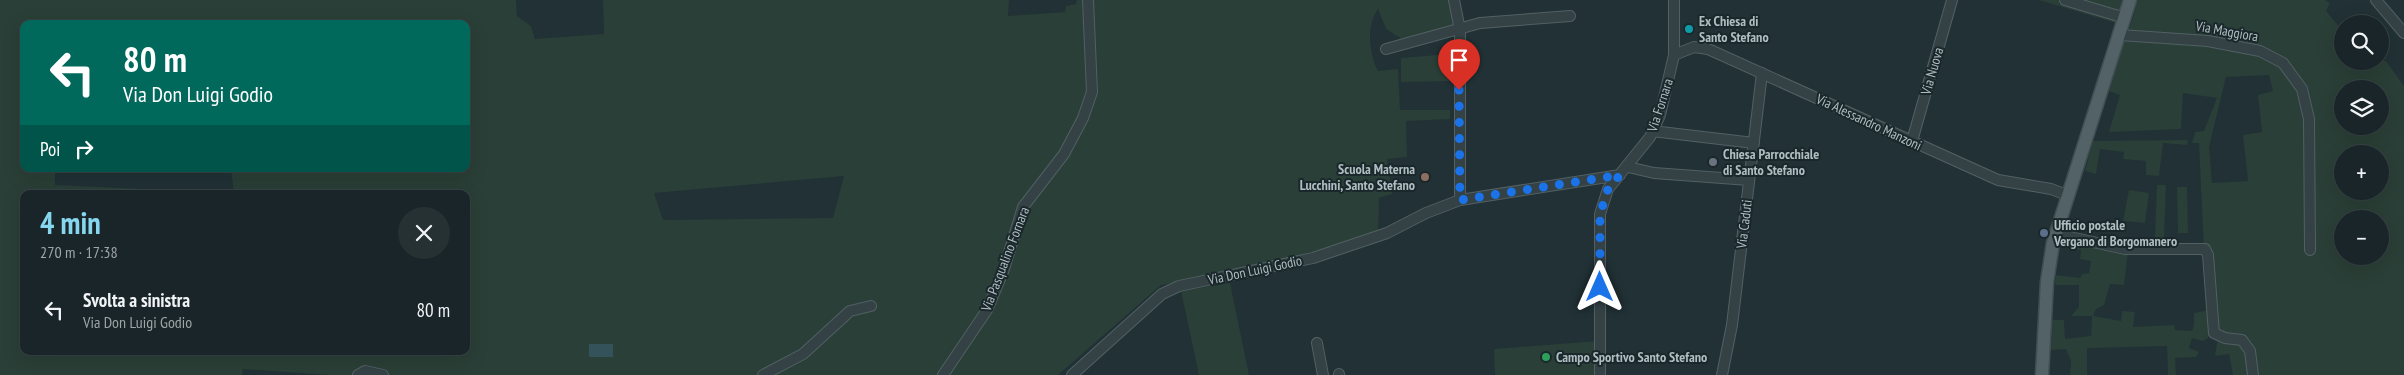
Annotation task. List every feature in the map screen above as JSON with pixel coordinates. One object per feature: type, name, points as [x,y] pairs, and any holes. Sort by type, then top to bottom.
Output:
[{"type":"main road","points":[[2043,375],[2047,282],[2056,234],[2130,0]]},
{"type":"street","name":"Via Pasqualino Fornara","points":[[943,375],[987,310],[1003,272],[1023,206],[1064,154],[1083,118],[1092,92],[1088,0]]},
{"type":"street","points":[[1454,0],[1460,30],[1460,200]]},
{"type":"street","name":"Via Fornara","points":[[1600,375],[1600,214],[1608,189],[1624,171],[1652,131],[1660,114],[1674,55],[1674,0]]},
{"type":"street","name":"Via Nuova","points":[[1912,141],[1952,0]]},
{"type":"street","points":[[2065,0],[2125,18]]},
{"type":"street","points":[[2376,0],[2404,33]]},
{"type":"street","points":[[1386,49],[1460,30],[1479,21],[1570,16]]},
{"type":"street","name":"Via Maggiora","points":[[2120,35],[2208,40],[2260,51],[2283,63],[2302,89],[2308,112],[2310,250]]},
{"type":"street","name":"Via Alessandro Manzoni","points":[[1674,55],[1694,47],[1708,48],[1946,158],[1998,180],[2051,189],[2068,195]]},
{"type":"street","name":"Via Caduti","points":[[1722,375],[1732,325],[1762,73]]},
{"type":"street","points":[[1652,131],[1754,143]]},
{"type":"street","points":[[1624,171],[1749,180]]},
{"type":"street","name":"Via Don Luigi Godio","points":[[1072,375],[1162,294],[1180,286],[1313,258],[1387,233],[1460,200],[1624,171]]},
{"type":"street","points":[[2056,234],[2125,249],[2205,249],[2208,255],[2214,333],[2225,338],[2242,340],[2250,351],[2253,375]]},
{"type":"street","points":[[764,375],[803,354],[850,311],[871,306]]},
{"type":"street","points":[[1318,343],[1323,375]]},
{"type":"street","points":[[358,375],[364,371],[383,375]]},
{"type":"green space","points":[[0,0],[516,0],[517,16],[531,26],[535,39],[604,34],[603,0],[1009,0],[1008,16],[1065,12],[1066,6],[1076,4],[1077,0],[1451,0],[1456,25],[1405,41],[1386,29],[1378,9],[1374,16],[1370,40],[1375,64],[1378,71],[1398,69],[1400,110],[1450,110],[1450,119],[1406,121],[1407,157],[1387,159],[1392,194],[1379,198],[1378,232],[1265,266],[1161,285],[1058,375],[330,375],[243,369],[242,375],[0,375]],"holes":[[[20,20],[470,20],[470,172],[231,172],[234,190],[470,190],[470,355],[20,355],[20,190],[167,190],[55,185],[55,172],[20,172]],[[844,176],[833,218],[663,220],[654,193]]]},
{"type":"green space","points":[[2039,0],[2122,0],[2116,23]]},
{"type":"green space","points":[[2138,0],[2325,0],[2330,3],[2326,11],[2334,20],[2334,70],[2389,70],[2389,65],[2404,86],[2404,375],[2233,375],[2229,354],[2215,356],[2218,337],[2211,330],[2208,338],[2203,341],[2192,338],[2189,348],[2199,352],[2196,357],[2175,358],[2176,375],[2168,375],[2167,346],[2087,348],[2087,375],[2070,375],[2071,361],[2066,349],[2051,350],[2052,320],[2064,320],[2065,339],[2091,336],[2092,316],[2071,316],[2079,307],[2079,285],[2055,285],[2056,275],[2080,278],[2082,274],[2089,273],[2091,261],[2080,259],[2081,250],[2075,249],[2076,242],[2128,252],[2124,285],[2110,284],[2104,305],[2096,309],[2093,316],[2121,321],[2122,311],[2135,312],[2133,327],[2174,325],[2175,330],[2192,331],[2194,313],[2209,310],[2206,295],[2199,143],[2192,143],[2195,132],[2204,131],[2217,98],[2183,93],[2181,129],[2109,132],[2120,95],[2109,91],[2125,34],[2128,34]],"holes":[[[2269,75],[2273,91],[2258,95],[2262,132],[2243,135],[2248,181],[2212,183],[2209,147],[2226,77]]]},
{"type":"green space","points":[[1450,54],[1452,81],[1401,82],[1401,58]]},
{"type":"green space","points":[[2188,140],[2187,145],[2163,143],[2159,176],[2146,175],[2146,161],[2123,159],[2124,152],[2100,149],[2096,174],[2085,171],[2093,141]]},
{"type":"green space","points":[[2157,185],[2166,185],[2164,239],[2155,238]]},
{"type":"green space","points":[[2177,187],[2187,187],[2188,233],[2178,233]]},
{"type":"green space","points":[[2129,190],[2149,193],[2145,223],[2123,221]]},
{"type":"green space","points":[[1230,283],[1249,375],[1199,375],[1181,291]]},
{"type":"green space","name":"Campo Sportivo Santo Stefano","points":[[1598,341],[1596,375],[1495,375],[1494,349]]},
{"type":"water","points":[[589,344],[613,344],[613,357],[589,357]]},
{"type":"place","name":"Ex Chiesa di Santo Stefano","points":[[1689,29]]},
{"type":"place","name":"Chiesa Parrocchiale di Santo Stefano","points":[[1713,162]]},
{"type":"place","name":"Scuola Materna Lucchini, Santo Stefano","points":[[1425,177]]},
{"type":"place","name":"Ufficio postale Vergano di Borgomanero","points":[[2044,233]]},
{"type":"place","name":"Campo Sportivo Santo Stefano","points":[[1546,357]]},
{"type":"route","points":[[1459,90],[1460,200],[1620,175],[1608,189],[1600,214],[1600,287]]}]
